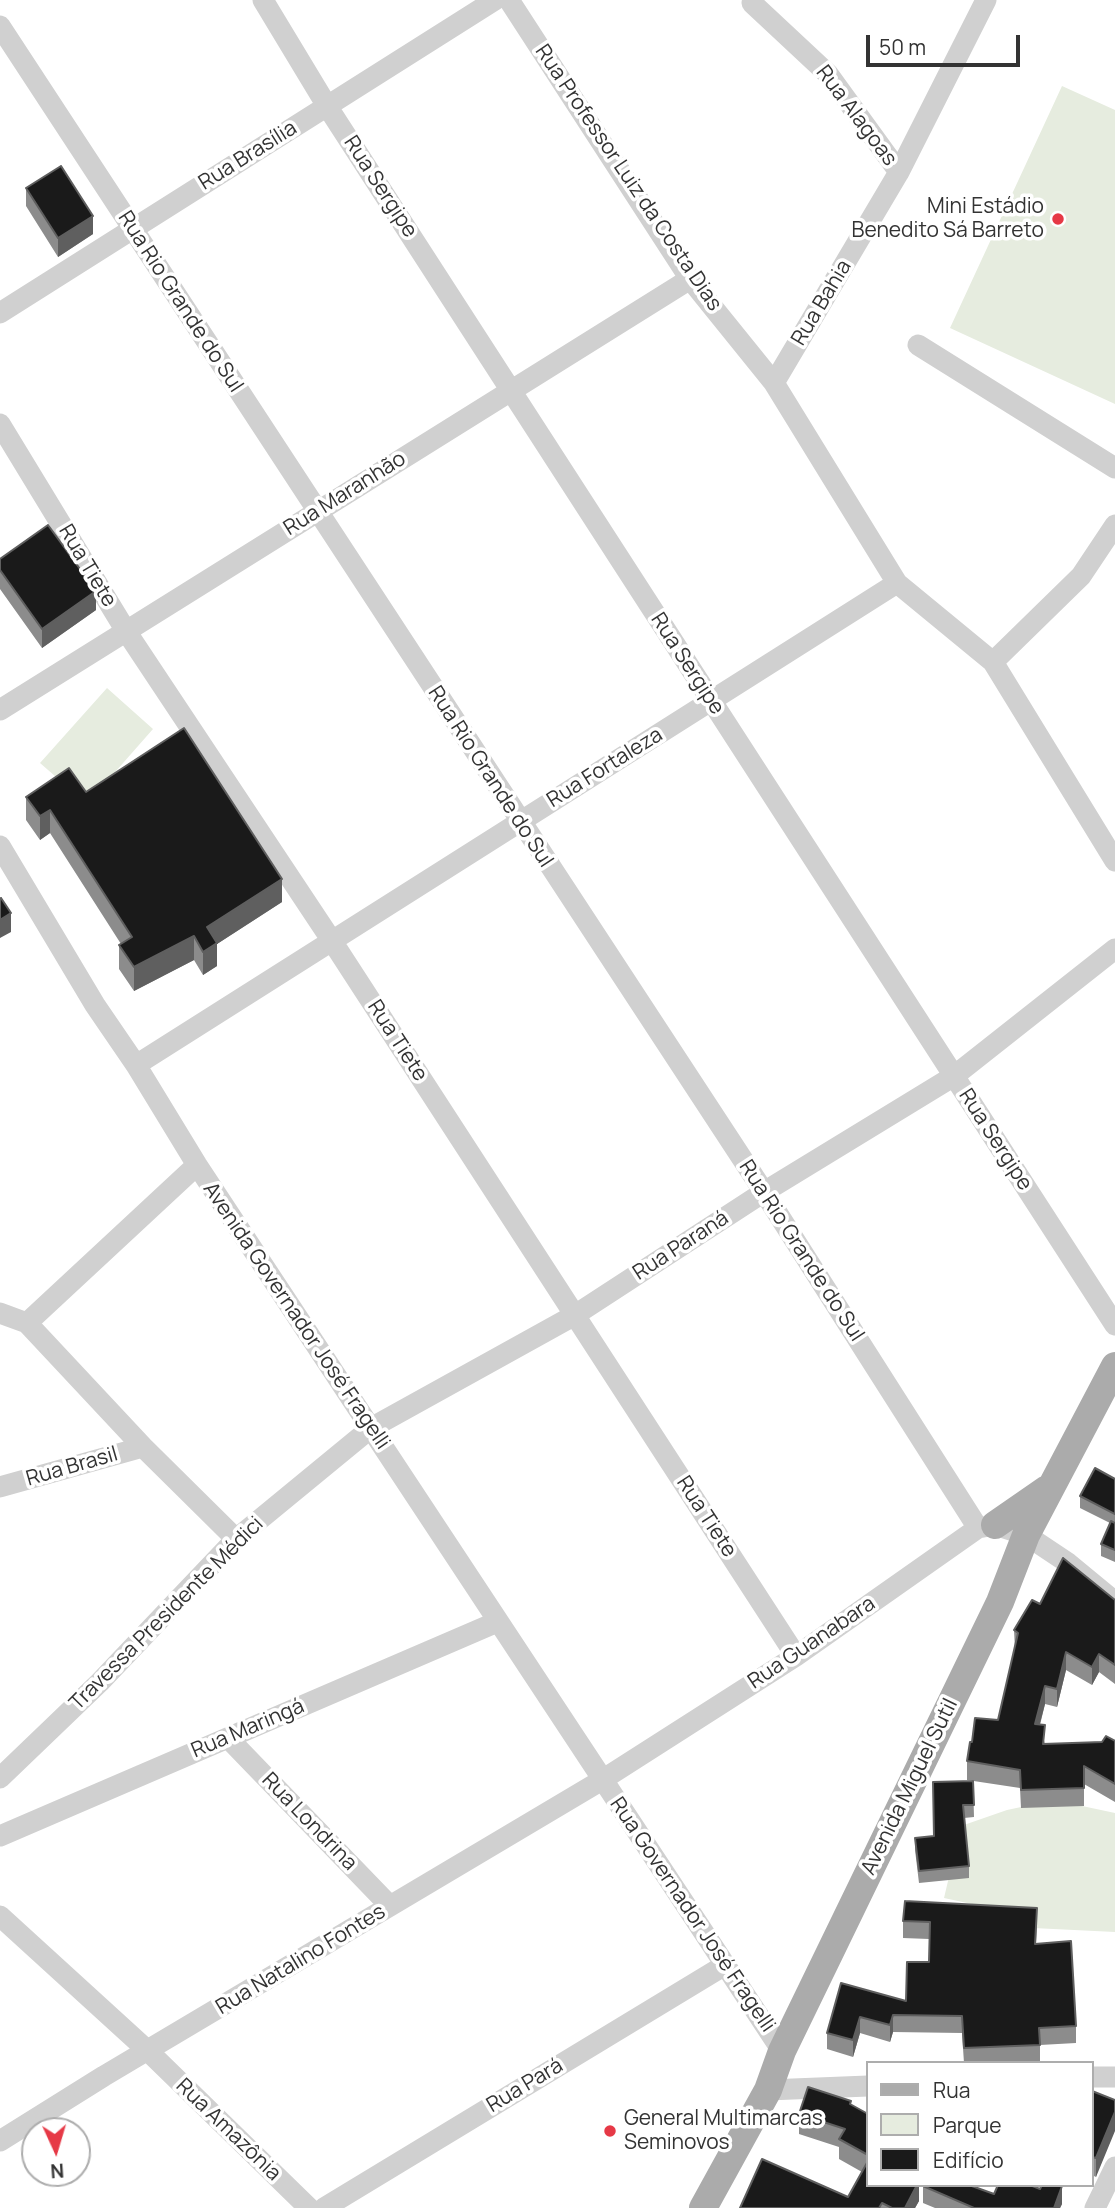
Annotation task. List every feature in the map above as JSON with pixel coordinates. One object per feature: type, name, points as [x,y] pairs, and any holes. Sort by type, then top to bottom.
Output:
[{"type":"main road","name":"Avenida Miguel Sutil","points":[[704,2208],[768,2090],[782,2051],[1000,1602],[1026,1535],[1115,1366]]},
{"type":"main road","points":[[986,1527],[1052,1486]]},
{"type":"street","name":"Rua Sergipe","points":[[263,0],[327,106],[1115,1325]]},
{"type":"street","name":"Rua Brasília","points":[[0,313],[495,0]]},
{"type":"street","name":"Rua Professor Luiz da Costa Dias","points":[[509,0],[690,279],[774,383],[897,583],[993,662],[1115,861]]},
{"type":"street","name":"Rua Bahia","points":[[774,383],[899,172],[986,0]]},
{"type":"street","name":"Rua Alagoas","points":[[752,3],[828,74],[899,172]]},
{"type":"street","name":"Rua Rio Grande do Sul","points":[[0,26],[519,822],[986,1527]]},
{"type":"street","name":"Rua Maranhão","points":[[0,710],[690,279]]},
{"type":"street","points":[[918,345],[1115,468]]},
{"type":"street","name":"Rua Tiete","points":[[0,424],[127,631],[332,941],[796,1657]]},
{"type":"street","points":[[993,662],[1081,576],[1115,525]]},
{"type":"street","name":"Rua Fortaleza","points":[[136,1065],[897,583]]},
{"type":"street","name":"Avenida Governador José Fragelli","points":[[0,846],[197,1166],[602,1780]]},
{"type":"street","name":"Rua Paraná","points":[[371,1428],[575,1315],[764,1192],[954,1076],[1115,949]]},
{"type":"street","points":[[27,1323],[197,1166]]},
{"type":"street","points":[[0,1313],[27,1323],[143,1447],[236,1539]]},
{"type":"street","name":"Travessa Presidente Médici","points":[[0,1778],[100,1682],[236,1539],[371,1428]]},
{"type":"street","name":"Rua Brasil","points":[[0,1487],[143,1447]]},
{"type":"street","points":[[986,1527],[1026,1535],[1068,1563],[1115,1602]]},
{"type":"street","name":"Rua Guanabara","points":[[602,1780],[796,1657],[986,1527]]},
{"type":"street","name":"Rua Maringá","points":[[0,1836],[497,1622]]},
{"type":"street","name":"Rua Londrina","points":[[228,1738],[390,1906]]},
{"type":"street","name":"Rua Governador José Fragelli","points":[[602,1780],[782,2051]]},
{"type":"street","name":"Rua Natalino Fontes","points":[[0,2141],[104,2076],[602,1780]]},
{"type":"street","name":"Rua Amazônia","points":[[0,1916],[148,2051],[309,2208]]},
{"type":"street","name":"Rua Pará","points":[[324,2208],[725,1965]]},
{"type":"street","points":[[1094,2077],[1115,2077]]},
{"type":"street","points":[[768,2090],[866,2086]]},
{"type":"street","points":[[1096,2208],[1115,2167]]},
{"type":"green space","name":"Mini Estádio Benedito Sá Barreto","points":[[1062,86],[1115,110],[1115,404],[950,328]]},
{"type":"green space","points":[[107,688],[153,729],[87,804],[40,763]]},
{"type":"green space","points":[[1054,1800],[1115,1813],[1115,1932],[1033,1928],[981,1906],[944,1898],[961,1826],[1007,1810]]},
{"type":"building","points":[[61,166],[93,216],[58,238],[26,188]]},
{"type":"building","points":[[48,525],[96,591],[42,629],[0,570],[0,559]]},
{"type":"building","points":[[184,728],[282,879],[207,927],[217,943],[203,952],[194,936],[134,967],[119,945],[132,937],[50,810],[40,816],[26,797],[69,768],[86,792]]},
{"type":"building","points":[[0,899],[11,913],[0,920]]},
{"type":"building","points":[[1095,1468],[1115,1479],[1115,1514],[1080,1496]]},
{"type":"building","points":[[1111,1521],[1115,1523],[1115,1550],[1101,1544]]},
{"type":"building","points":[[1063,1558],[1115,1600],[1115,1665],[1099,1654],[1092,1667],[1066,1652],[1057,1689],[1045,1686],[1035,1724],[1045,1725],[1043,1744],[1102,1742],[1106,1736],[1115,1741],[1115,1784],[1084,1766],[1084,1788],[1021,1790],[1020,1770],[967,1761],[970,1742],[975,1718],[998,1720],[1018,1633],[1014,1630],[1032,1600],[1040,1604]]},
{"type":"building","points":[[973,1781],[974,1805],[963,1805],[969,1866],[919,1871],[915,1838],[934,1836],[933,1782]]},
{"type":"building","points":[[905,1901],[1037,1908],[1035,1944],[1071,1941],[1076,2026],[1039,2028],[1040,2045],[964,2048],[962,2016],[893,2015],[890,2025],[860,2017],[853,2040],[827,2033],[841,1983],[906,2001],[907,1962],[929,1962],[930,1922],[903,1921]]},
{"type":"building","points":[[808,2087],[851,2101],[850,2104],[866,2113],[866,2154],[839,2139],[845,2129],[799,2114]]},
{"type":"building","points":[[1094,2092],[1115,2100],[1115,2112],[1096,2158]]},
{"type":"building","points":[[762,2159],[848,2197],[866,2165],[866,2187],[916,2187],[905,2208],[892,2208],[882,2203],[879,2208],[740,2208]]},
{"type":"building","points":[[925,2187],[975,2187],[994,2194],[997,2187],[1062,2187],[1054,2208],[974,2208]]},
{"type":"place","name":"Mini Estádio Benedito Sá Barreto","points":[[1058,219]]},
{"type":"place","name":"General Multimarcas Seminovos","points":[[610,2131]]}]
